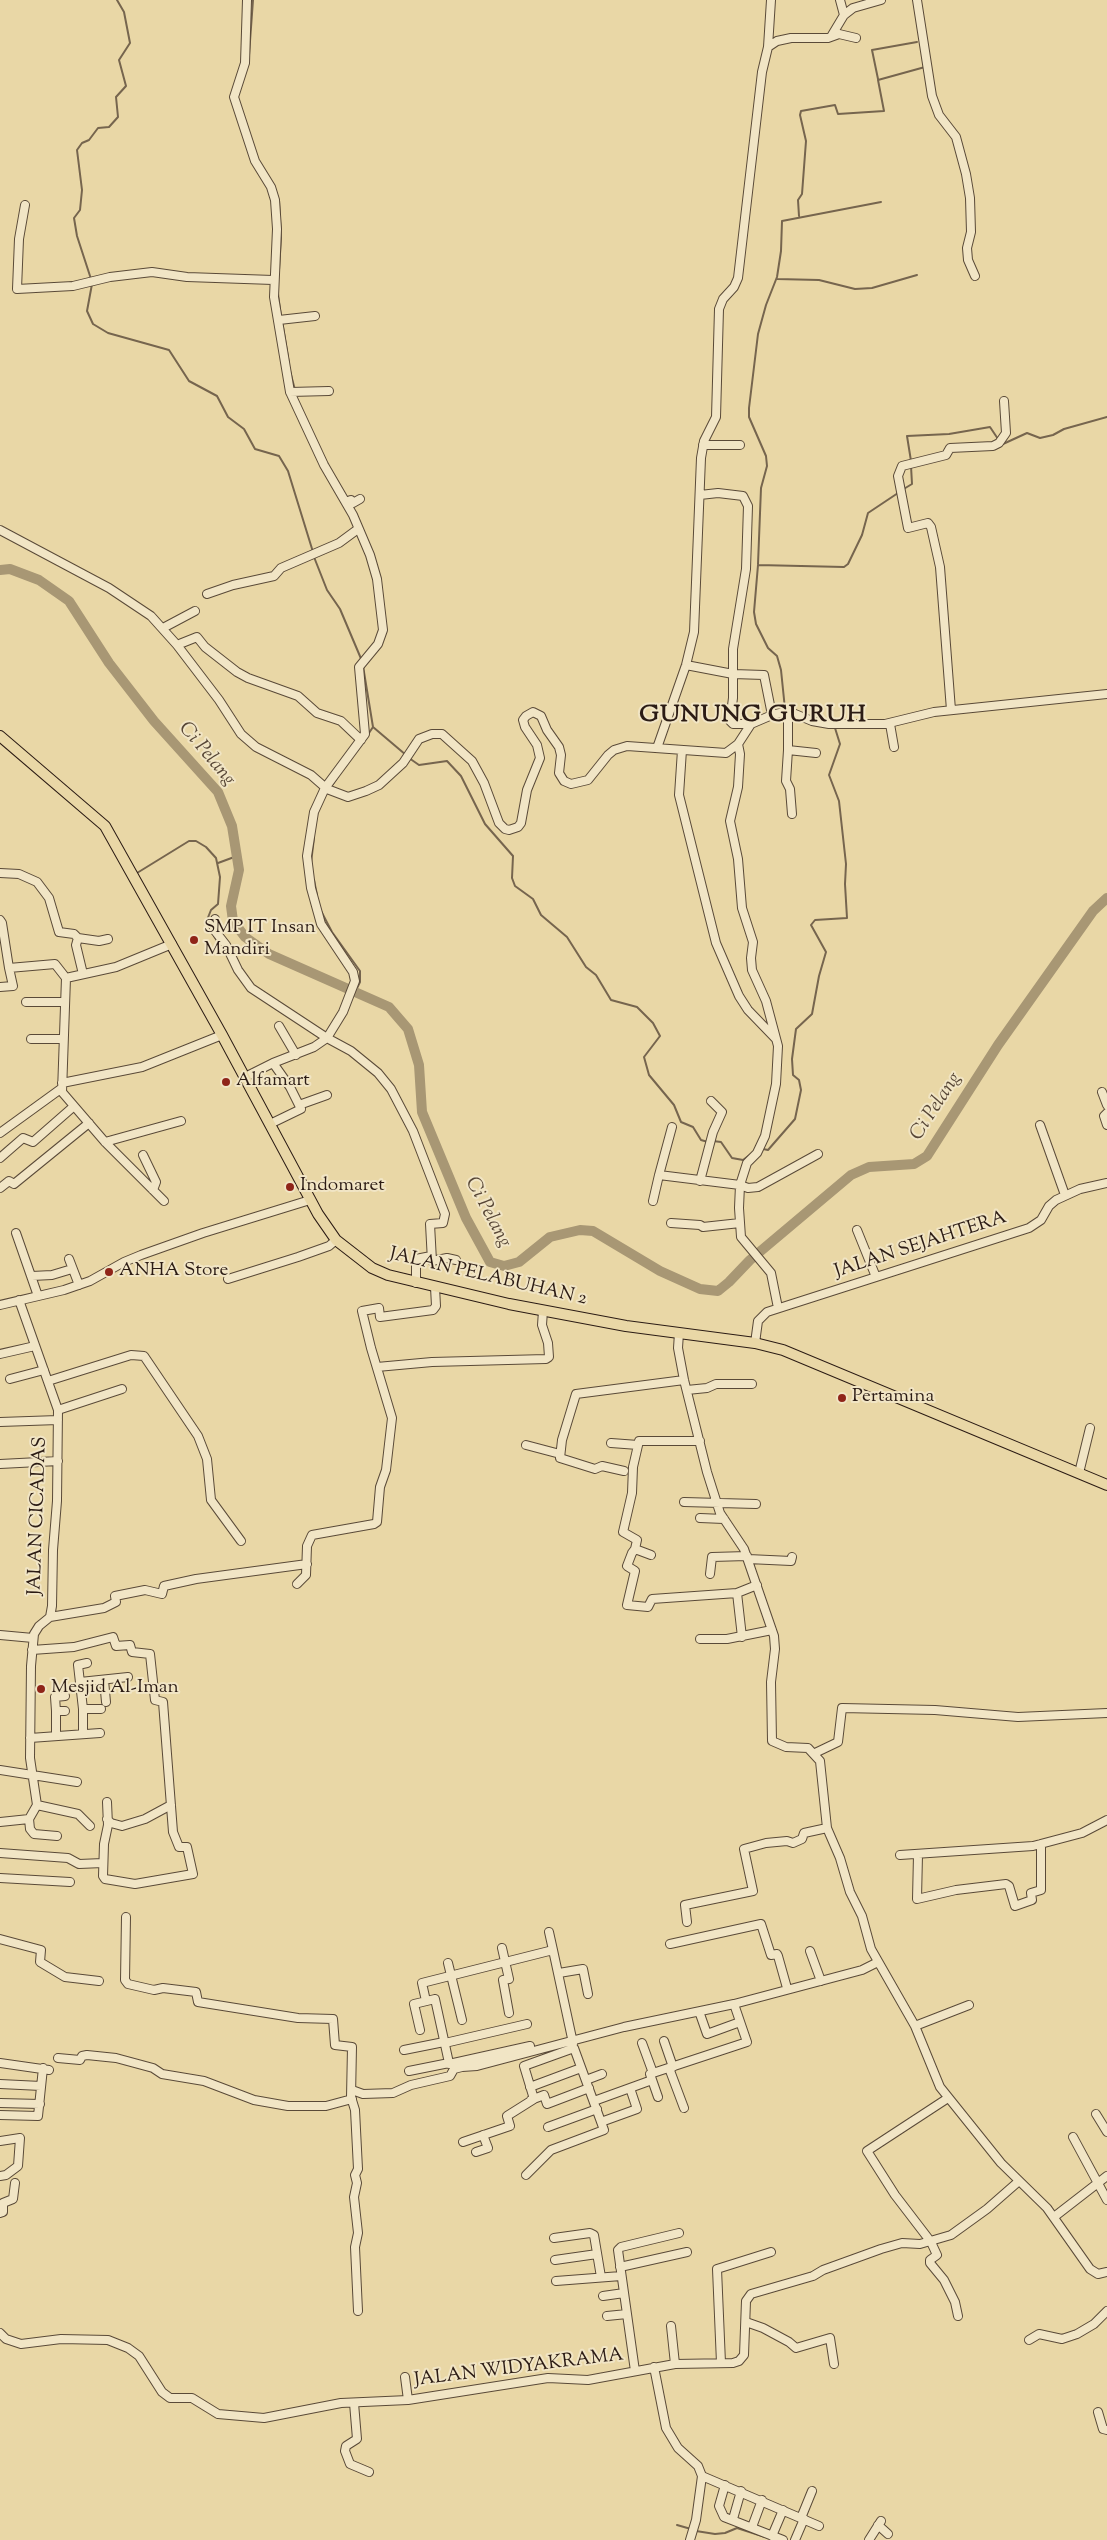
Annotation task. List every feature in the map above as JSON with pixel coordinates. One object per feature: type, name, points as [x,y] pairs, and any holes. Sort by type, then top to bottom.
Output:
[{"type":"main road","name":"JALAN PELABUHAN 2","points":[[0,736],[105,826],[222,1035],[310,1200],[336,1240],[372,1268],[388,1276],[543,1310],[679,1333],[755,1343],[791,1352],[1107,1485]]},
{"type":"street","points":[[245,1077],[273,1063],[296,1055],[327,1038],[343,1012],[355,981],[353,972],[321,924],[307,869],[307,856],[314,812],[361,740],[366,727],[359,667],[375,651],[383,634],[382,590],[368,543],[358,529],[356,514],[328,468],[292,392],[277,301],[276,286],[281,231],[280,219],[274,192],[255,154],[241,108],[234,95],[244,77],[247,0]]},
{"type":"street","points":[[657,748],[686,665],[694,632],[702,445],[716,417],[719,309],[723,298],[734,287],[738,278],[762,72],[768,47],[771,0]]},
{"type":"street","points":[[840,0],[844,15]]},
{"type":"street","points":[[768,47],[791,38],[828,38],[832,35],[844,15],[853,8],[881,0]]},
{"type":"street","points":[[916,0],[932,96],[940,115],[956,137],[966,174],[970,198],[968,260],[975,276]]},
{"type":"street","points":[[832,35],[856,38]]},
{"type":"street","points":[[24,205],[19,239],[17,289],[73,286],[110,277],[152,272],[276,286]]},
{"type":"street","points":[[280,320],[315,316]]},
{"type":"street","points":[[292,392],[329,391]]},
{"type":"street","points":[[951,710],[940,567],[928,523],[908,528],[898,476],[901,467],[946,455],[950,448],[993,446],[1000,443],[1006,433],[1004,401]]},
{"type":"street","points":[[702,445],[740,445]]},
{"type":"street","points":[[700,495],[743,496],[748,506],[746,569],[733,649],[730,722],[751,724],[772,715],[788,711],[812,721],[829,724],[890,724],[928,713],[1107,694]]},
{"type":"street","points":[[347,501],[353,503],[360,499]]},
{"type":"street","points":[[208,594],[233,585],[274,576],[281,568],[339,543],[358,529]]},
{"type":"street","points":[[0,530],[121,595],[151,616],[178,645],[219,700],[241,734],[256,747],[311,775],[328,789],[348,797],[372,789],[403,764],[419,739],[432,734],[442,734],[472,761],[484,783],[499,823],[505,830],[509,830],[521,823],[527,790],[540,758],[537,745],[525,727],[523,720],[533,712],[541,716],[546,730],[559,747],[560,776],[571,784],[588,780],[614,750],[627,746],[722,753],[734,749],[751,724]]},
{"type":"street","points":[[163,628],[195,611]]},
{"type":"street","points":[[178,645],[197,637],[204,647],[237,672],[248,678],[298,696],[318,713],[341,721],[361,740]]},
{"type":"street","points":[[686,665],[733,674],[760,673],[765,676],[772,715]]},
{"type":"street","points":[[788,711],[786,781],[790,789],[792,814]]},
{"type":"street","points":[[890,724],[894,747]]},
{"type":"street","points":[[738,744],[740,754],[738,787],[730,821],[738,859],[742,908],[753,942],[752,970],[766,1001],[777,1040],[776,1084],[765,1136],[757,1153],[748,1163],[740,1185],[740,1223],[741,1237],[766,1265],[775,1284],[778,1308]]},
{"type":"street","points":[[682,750],[679,795],[716,943],[739,996],[748,1010],[777,1040]]},
{"type":"street","points":[[788,750],[816,753]]},
{"type":"street","points":[[0,873],[19,874],[37,882],[49,898],[59,932],[72,934],[78,938],[99,941],[108,939]]},
{"type":"street","points":[[216,918],[213,925],[215,930],[226,945],[238,970],[251,988],[291,1012],[327,1038],[351,1051],[378,1073],[401,1106],[413,1131],[445,1214],[443,1223],[430,1224],[432,1261],[447,1258],[456,1260]]},
{"type":"street","points":[[0,920],[13,986],[0,987]]},
{"type":"street","points":[[78,938],[76,945],[83,974]]},
{"type":"street","points":[[66,978],[116,967],[172,944]]},
{"type":"street","points":[[10,968],[56,964],[66,978],[62,1039],[63,1095],[105,1142],[164,1201]]},
{"type":"street","points":[[26,1002],[63,1002]]},
{"type":"street","points":[[279,1026],[296,1055]]},
{"type":"street","points":[[0,1133],[62,1085],[142,1067],[222,1035]]},
{"type":"street","points":[[31,1039],[62,1039]]},
{"type":"street","points":[[270,1124],[301,1110],[300,1105],[273,1063]]},
{"type":"street","points":[[1102,1092],[1107,1105]]},
{"type":"street","points":[[300,1105],[327,1096]]},
{"type":"street","points":[[700,1181],[713,1132],[722,1112],[711,1101]]},
{"type":"street","points":[[0,1158],[23,1138],[33,1142],[73,1107]]},
{"type":"street","points":[[1107,1113],[1104,1116],[1107,1125]]},
{"type":"street","points":[[105,1142],[181,1121]]},
{"type":"street","points":[[0,1188],[9,1181],[15,1184],[89,1123]]},
{"type":"street","points":[[1040,1126],[1065,1195]]},
{"type":"street","points":[[653,1201],[672,1127]]},
{"type":"street","points":[[659,1175],[740,1185],[748,1188],[758,1187],[818,1154]]},
{"type":"street","points":[[144,1155],[156,1182],[153,1190]]},
{"type":"street","name":"JALAN SEJAHTERA","points":[[755,1343],[760,1317],[778,1308],[1029,1228],[1041,1220],[1049,1206],[1065,1195],[1107,1183]]},
{"type":"street","points":[[0,1305],[80,1285],[141,1255],[203,1233],[310,1200]]},
{"type":"street","points":[[671,1223],[700,1225],[703,1227],[740,1223]]},
{"type":"street","points":[[857,1230],[876,1277]]},
{"type":"street","points":[[16,1233],[38,1296]]},
{"type":"street","points":[[228,1279],[329,1246],[336,1240]]},
{"type":"street","points":[[416,1282],[416,1259],[431,1256]]},
{"type":"street","points":[[69,1260],[80,1285]]},
{"type":"street","points":[[32,1276],[52,1275],[72,1269]]},
{"type":"street","points":[[298,1584],[306,1575],[307,1546],[312,1535],[377,1522],[392,1418],[362,1311],[379,1308],[380,1317],[433,1310],[436,1305],[435,1287]]},
{"type":"street","name":"JALAN CICADAS","points":[[19,1300],[58,1410],[58,1461],[52,1606],[50,1616],[38,1626],[32,1638]]},
{"type":"street","points":[[377,1367],[432,1362],[454,1364],[546,1359],[549,1357],[548,1342],[542,1325],[543,1310]]},
{"type":"street","points":[[679,1333],[678,1348],[684,1380],[717,1502],[724,1520],[739,1540],[748,1558],[772,1630],[775,1645],[771,1675],[772,1741],[776,1745],[786,1747],[808,1748],[814,1752],[822,1766],[826,1828],[840,1858],[850,1892],[862,1916],[871,1949],[915,2026],[940,2087],[976,2133],[1019,2181],[1039,2198],[1090,2268],[1098,2274],[1107,2272]]},
{"type":"street","points":[[0,1354],[35,1346]]},
{"type":"street","points":[[48,1381],[131,1355],[144,1356],[198,1436],[207,1459],[211,1500],[241,1541]]},
{"type":"street","points":[[10,1379],[44,1370]]},
{"type":"street","points":[[624,1471],[602,1466],[595,1469],[561,1458],[562,1440],[577,1393],[684,1380]]},
{"type":"street","points":[[687,1390],[710,1387],[716,1384],[752,1384]]},
{"type":"street","points":[[58,1410],[122,1389]]},
{"type":"street","points":[[0,1422],[58,1420]]},
{"type":"street","points":[[1079,1473],[1090,1428]]},
{"type":"street","points":[[700,1442],[639,1441],[633,1467],[632,1493],[623,1532],[638,1540],[627,1565],[635,1571],[627,1605],[648,1606],[652,1599],[658,1598],[737,1593],[757,1585]]},
{"type":"street","points":[[611,1443],[638,1445]]},
{"type":"street","points":[[526,1445],[560,1454]]},
{"type":"street","points":[[0,1464],[58,1461]]},
{"type":"street","points":[[684,1502],[756,1504]]},
{"type":"street","points":[[700,1518],[724,1520]]},
{"type":"street","points":[[634,1549],[651,1555]]},
{"type":"street","points":[[710,1574],[712,1557],[791,1561],[792,1557]]},
{"type":"street","points":[[50,1616],[104,1608],[116,1602],[115,1596],[145,1590],[163,1594],[164,1586],[196,1579],[307,1564]]},
{"type":"street","points":[[737,1593],[742,1637]]},
{"type":"street","points":[[700,1639],[742,1637],[772,1630]]},
{"type":"street","points":[[0,1635],[32,1638],[31,1776],[37,1806],[29,1819],[30,1829],[34,1834],[58,1836]]},
{"type":"street","points":[[32,1650],[74,1647],[113,1637],[116,1646],[130,1646],[132,1652],[150,1654],[155,1700],[163,1702],[173,1832],[178,1846],[187,1847],[192,1874],[132,1884],[105,1880],[103,1876],[103,1863],[107,1802]]},
{"type":"street","points":[[83,1734],[84,1709],[78,1664],[87,1663]]},
{"type":"street","points":[[80,1682],[128,1677]]},
{"type":"street","points":[[84,1709],[103,1705],[104,1680]]},
{"type":"street","points":[[56,1736],[56,1697],[65,1696]]},
{"type":"street","points":[[814,1752],[838,1742],[842,1708],[935,1710],[1018,1717],[1107,1713]]},
{"type":"street","points":[[56,1711],[65,1710]]},
{"type":"street","points":[[30,1738],[100,1733]]},
{"type":"street","points":[[0,1770],[77,1782]]},
{"type":"street","points":[[107,1818],[110,1823],[122,1826],[145,1819],[171,1805]]},
{"type":"street","points":[[37,1806],[78,1814],[90,1826]]},
{"type":"street","points":[[0,1822],[29,1819]]},
{"type":"street","points":[[900,1855],[1008,1849],[1041,1844],[1082,1833],[1107,1820]]},
{"type":"street","points":[[687,1922],[685,1905],[753,1891],[744,1849],[766,1843],[787,1841],[793,1843],[802,1839],[804,1833],[826,1828]]},
{"type":"street","points":[[918,1855],[917,1899],[956,1890],[1006,1884],[1010,1886],[1015,1906],[1032,1900],[1031,1893],[1041,1890],[1041,1844]]},
{"type":"street","points":[[0,1853],[68,1858],[79,1864],[103,1863]]},
{"type":"street","points":[[0,1878],[70,1882]]},
{"type":"street","points":[[126,1917],[125,1980],[128,1984],[150,1990],[163,1988],[196,1992],[198,2002],[298,2018],[334,2019],[335,2045],[352,2047],[352,2099],[355,2110],[358,2169],[355,2176],[354,2197],[358,2233],[355,2246],[358,2312]]},
{"type":"street","points":[[670,1944],[761,1924],[771,1955],[777,1955],[788,1988]]},
{"type":"street","points":[[526,2175],[551,2150],[604,2130],[573,2042],[560,1973],[549,1932]]},
{"type":"street","points":[[0,1938],[41,1950],[40,1962],[65,1978],[99,1981]]},
{"type":"street","points":[[502,1948],[509,1979],[502,1980],[510,2013]]},
{"type":"street","points":[[426,2001],[422,1983],[553,1950]]},
{"type":"street","points":[[810,1950],[820,1981]]},
{"type":"street","points":[[352,2090],[363,2094],[393,2093],[411,2085],[450,2076],[456,2068],[477,2066],[734,2004],[788,1988],[862,1970],[878,1962]]},
{"type":"street","points":[[448,1963],[462,2020]]},
{"type":"street","points":[[560,1973],[583,1968],[588,1994]]},
{"type":"street","points":[[420,2030],[414,2004],[435,1999],[449,2062]]},
{"type":"street","points":[[594,2101],[630,2088],[671,2067],[747,2042],[734,2004]]},
{"type":"street","points":[[915,2026],[969,2005]]},
{"type":"street","points":[[700,2014],[707,2034],[740,2022]]},
{"type":"street","points":[[558,2017],[568,2015]]},
{"type":"street","points":[[404,2050],[527,2024]]},
{"type":"street","points":[[534,2099],[524,2066],[573,2042],[603,2035]]},
{"type":"street","points":[[562,2038],[573,2042]]},
{"type":"street","points":[[664,2041],[684,2108]]},
{"type":"street","points":[[642,2043],[658,2097]]},
{"type":"street","points":[[409,2072],[449,2062],[449,2064],[532,2046]]},
{"type":"street","points":[[58,2058],[80,2060],[83,2055],[116,2058],[153,2068],[162,2074],[204,2081],[254,2100],[288,2106],[326,2106],[352,2099]]},
{"type":"street","points":[[0,2062],[46,2069],[41,2086],[37,2116],[0,2115]]},
{"type":"street","points":[[530,2086],[582,2068]]},
{"type":"street","points":[[586,2080],[602,2074]]},
{"type":"street","points":[[641,2078],[651,2076]]},
{"type":"street","points":[[0,2084],[41,2086]]},
{"type":"street","points":[[463,2142],[510,2126],[507,2116],[514,2111],[513,2107],[544,2095],[547,2104],[589,2088]]},
{"type":"street","points":[[601,2122],[637,2109],[630,2088]]},
{"type":"street","points":[[948,2098],[867,2151],[895,2195],[931,2242],[936,2255],[930,2260],[930,2264],[944,2280],[958,2316]]},
{"type":"street","points":[[0,2103],[40,2104]]},
{"type":"street","points":[[548,2127],[597,2109]]},
{"type":"street","points":[[1096,2114],[1107,2132]]},
{"type":"street","points":[[476,2152],[488,2148],[483,2135]]},
{"type":"street","points":[[1073,2137],[1107,2200]]},
{"type":"street","points":[[0,2141],[20,2138],[17,2168],[6,2175],[0,2176]]},
{"type":"street","points":[[1054,2217],[1107,2176]]},
{"type":"street","name":"JALAN WIDYAKRAMA","points":[[0,2334],[6,2339],[21,2344],[61,2339],[89,2338],[108,2340],[128,2348],[139,2356],[166,2396],[170,2398],[192,2398],[218,2414],[264,2418],[341,2403],[408,2400],[524,2381],[558,2378],[588,2380],[675,2364],[733,2363],[742,2358],[746,2301],[751,2294],[813,2276],[823,2270],[902,2243],[920,2244],[931,2242],[959,2232],[1019,2181]]},
{"type":"street","points":[[0,2213],[3,2212],[2,2203],[13,2200],[15,2183]]},
{"type":"street","points":[[635,2371],[619,2248],[679,2233]]},
{"type":"street","points":[[554,2238],[592,2234],[601,2277]]},
{"type":"street","points":[[556,2282],[601,2277],[687,2252]]},
{"type":"street","points":[[721,2363],[717,2269],[771,2252]]},
{"type":"street","points":[[555,2260],[597,2254]]},
{"type":"street","points":[[603,2296],[624,2293]]},
{"type":"street","points":[[1029,2340],[1039,2334],[1062,2339],[1077,2334],[1094,2324],[1107,2311]]},
{"type":"street","points":[[607,2316],[627,2314]]},
{"type":"street","points":[[746,2322],[763,2328],[790,2342],[796,2348],[830,2338],[834,2364]]},
{"type":"street","points":[[672,2326],[675,2364]]},
{"type":"street","points":[[654,2367],[666,2428],[678,2448],[698,2466],[702,2476],[694,2530],[690,2540]]},
{"type":"street","points":[[404,2377],[408,2400]]},
{"type":"street","points":[[354,2403],[357,2439],[344,2449],[350,2464],[369,2472]]},
{"type":"street","points":[[1098,2412],[1103,2429],[1107,2430]]},
{"type":"street","points":[[702,2476],[741,2491],[819,2526]]},
{"type":"street","points":[[725,2485],[720,2499],[720,2510],[724,2517],[783,2540]]},
{"type":"street","points":[[733,2519],[741,2491]]},
{"type":"street","points":[[799,2539],[803,2518],[812,2491]]},
{"type":"street","points":[[752,2527],[762,2500]]},
{"type":"street","points":[[772,2536],[783,2510]]},
{"type":"street","points":[[869,2540],[879,2523],[888,2534]]},
{"type":"waterway","points":[[91,279],[77,236],[74,218],[80,210],[82,190],[77,150],[82,143],[89,140],[98,128],[109,127],[118,117],[116,97],[126,86],[119,60],[130,43],[124,12],[117,0]]},
{"type":"waterway","points":[[249,55],[253,0]]},
{"type":"waterway","points":[[878,79],[872,50],[917,42]]},
{"type":"waterway","points":[[799,216],[798,200],[802,194],[806,141],[800,115],[801,111],[835,105],[838,114],[884,111],[878,80],[925,67]]},
{"type":"waterway","points":[[279,200],[281,238],[279,270]]},
{"type":"waterway","points":[[758,564],[761,488],[767,466],[766,456],[749,417],[749,408],[758,334],[766,305],[777,277],[781,251],[782,221],[881,202]]},
{"type":"waterway","points":[[777,279],[819,280],[855,289],[872,288],[917,275]]},
{"type":"waterway","points":[[92,284],[87,311],[93,324],[108,333],[169,350],[189,381],[217,396],[228,417],[244,429],[255,449],[279,456],[288,471],[313,552]]},
{"type":"waterway","points":[[278,294],[281,317]]},
{"type":"waterway","points":[[282,321],[289,364]]},
{"type":"waterway","points":[[290,371],[295,390]]},
{"type":"waterway","points":[[1001,442],[1003,444],[1027,433],[1040,438],[1053,435],[1064,429],[1107,417]]},
{"type":"waterway","points":[[911,461],[907,436],[949,434],[990,427],[998,439]]},
{"type":"waterway","points":[[902,490],[912,484],[911,466]]},
{"type":"waterway","points":[[785,709],[781,670],[777,656],[768,648],[756,624],[754,612],[758,565],[844,567],[848,564],[862,535],[868,513],[898,493]]},
{"type":"waterway","points":[[314,557],[327,590],[340,609],[362,661]]},
{"type":"waterway","name":"Ci Pelang","points":[[0,570],[10,569],[39,580],[69,601],[109,663],[154,721],[218,792],[232,826],[239,870],[231,906],[233,921],[245,937],[269,954],[389,1007],[408,1029],[419,1065],[422,1112],[466,1218],[490,1262],[504,1266],[519,1262],[550,1237],[580,1230],[593,1231],[660,1271],[700,1289],[718,1291],[750,1260],[851,1175],[869,1167],[914,1164],[927,1156],[998,1045],[1093,911],[1107,898]]},
{"type":"waterway","points":[[363,666],[373,727],[406,755]]},
{"type":"waterway","points":[[791,720],[806,722]]},
{"type":"waterway","points":[[367,736],[373,727]]},
{"type":"waterway","points":[[763,1149],[768,1150],[795,1119],[801,1090],[799,1080],[793,1075],[792,1059],[796,1029],[812,1014],[819,976],[826,952],[811,925],[815,920],[847,918],[846,864],[839,801],[829,775],[840,744],[835,728]]},
{"type":"waterway","points":[[409,758],[419,765],[447,761],[461,776],[485,824],[513,856],[512,878],[515,886],[533,899],[541,915],[567,937],[586,967],[596,975],[611,1000],[637,1007],[653,1023],[660,1036],[644,1057],[649,1075],[674,1105],[681,1122],[693,1127],[701,1140],[708,1142]]},
{"type":"waterway","points":[[331,787],[337,778]]},
{"type":"waterway","points":[[311,863],[314,838]]},
{"type":"waterway","points":[[137,873],[189,841],[196,841],[206,847],[216,858],[220,877],[218,904],[211,910],[207,920],[212,932]]},
{"type":"waterway","points":[[218,863],[237,856]]},
{"type":"waterway","points":[[314,880],[317,895]]},
{"type":"waterway","points":[[320,909],[332,932],[360,971],[360,982],[355,992]]},
{"type":"waterway","points":[[214,936],[219,944]]},
{"type":"waterway","points":[[713,1141],[721,1142],[732,1158],[743,1160],[755,1151]]},
{"type":"waterway","points":[[677,2525],[691,2529]]},
{"type":"waterway","points":[[696,2531],[715,2534],[725,2533],[737,2528],[765,2537]]},
{"type":"place","name":"SMP IT Insan Mandiri","points":[[194,940]]},
{"type":"place","name":"Alfamart","points":[[226,1082]]},
{"type":"place","name":"Indomaret","points":[[290,1187]]},
{"type":"place","name":"ANHA Store","points":[[109,1272]]},
{"type":"place","name":"Pertamina","points":[[842,1398]]},
{"type":"place","name":"Mesjid Al-Iman","points":[[41,1689]]},
{"type":"district","name":"GUNUNG GURUH","points":[[753,717]]}]
